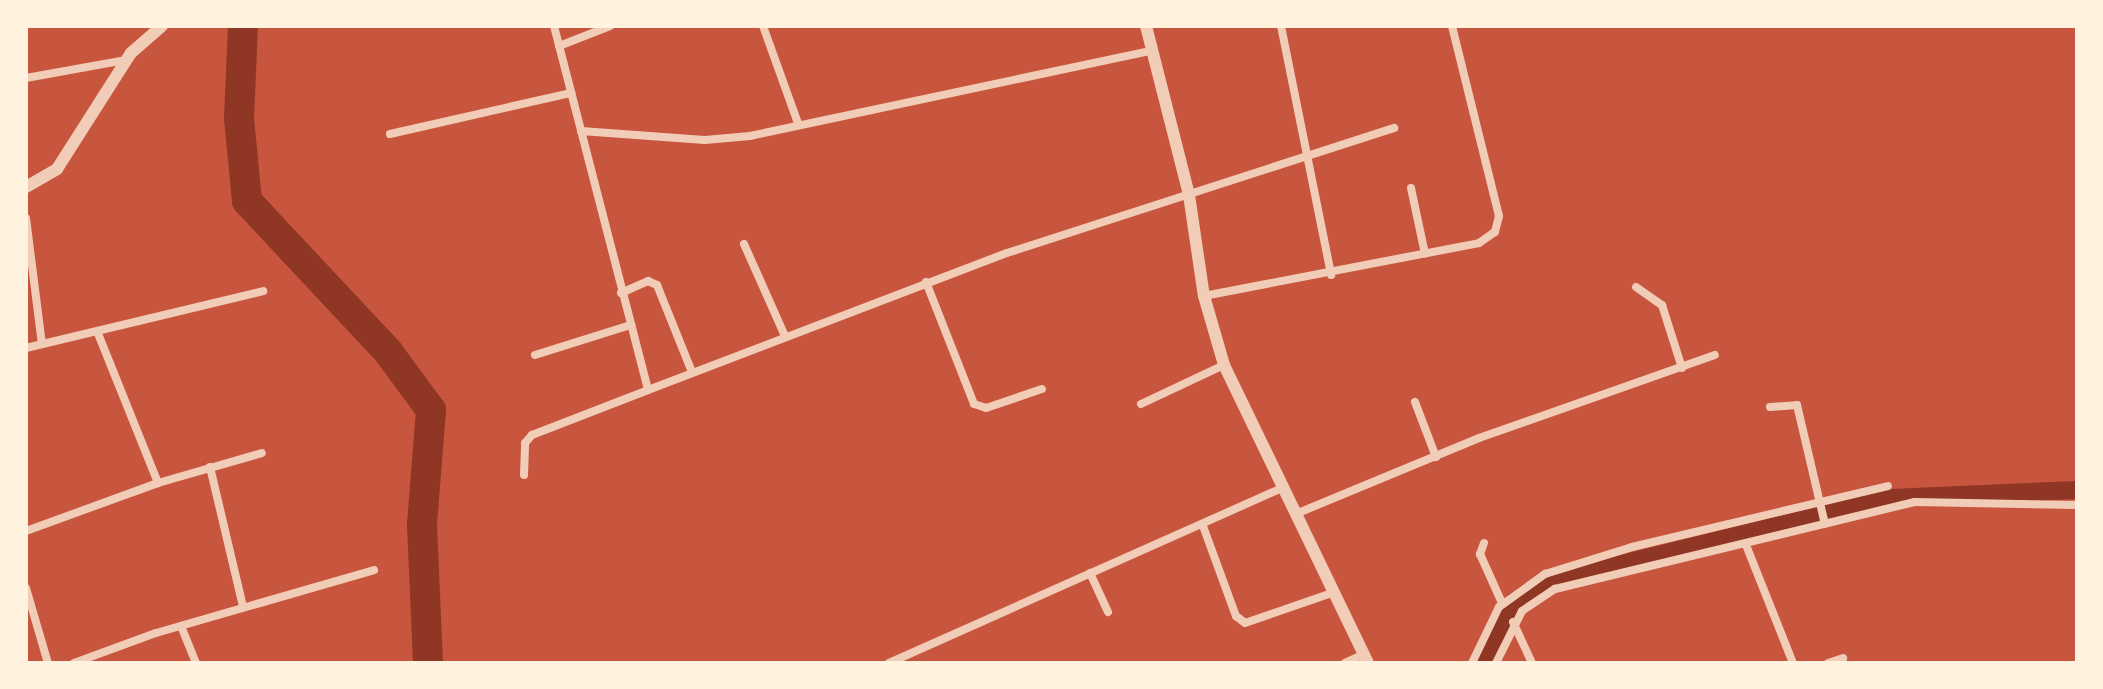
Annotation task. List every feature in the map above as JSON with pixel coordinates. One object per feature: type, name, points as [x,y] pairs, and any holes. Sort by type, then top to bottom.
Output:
[{"type":"street","points":[[26,187],[57,169],[78,144],[127,60],[162,26]]},
{"type":"street","points":[[554,26],[648,390]]},
{"type":"street","points":[[559,46],[610,26]]},
{"type":"street","points":[[763,26],[798,123]]},
{"type":"street","points":[[1146,26],[1189,195],[1204,296],[1224,365],[1336,591],[1366,659],[1345,663]]},
{"type":"street","points":[[1281,26],[1331,275]]},
{"type":"street","points":[[1204,296],[1331,275],[1479,243],[1495,232],[1499,216],[1452,26]]},
{"type":"street","points":[[581,131],[705,140],[750,136],[798,123],[1012,84],[1153,50]]},
{"type":"street","points":[[26,78],[127,60]]},
{"type":"street","points":[[390,134],[571,93]]},
{"type":"street","points":[[524,475],[525,443],[532,435],[926,282],[1394,128]]},
{"type":"street","points":[[1411,188],[1425,254]]},
{"type":"street","points":[[26,218],[42,344]]},
{"type":"street","points":[[744,244],[785,336]]},
{"type":"street","points":[[621,293],[648,281],[657,285],[692,372]]},
{"type":"street","points":[[926,282],[974,404],[986,408],[1042,389]]},
{"type":"street","points":[[1636,287],[1662,305],[1682,368]]},
{"type":"street","points":[[26,348],[263,291]]},
{"type":"street","points":[[535,355],[631,325]]},
{"type":"street","points":[[97,331],[158,483]]},
{"type":"street","points":[[1298,513],[1436,457],[1715,355]]},
{"type":"street","points":[[1141,404],[1224,365]]},
{"type":"street","points":[[1415,402],[1436,457]]},
{"type":"street","points":[[1770,407],[1797,405],[1825,522]]},
{"type":"street","points":[[26,531],[158,483],[262,453]]},
{"type":"street","points":[[210,467],[243,607]]},
{"type":"street","points":[[1472,663],[1502,603],[1545,574],[1888,486]]},
{"type":"street","points":[[889,663],[1285,487]]},
{"type":"street","points":[[1496,663],[1513,622],[1532,602],[1555,589],[1915,502],[2077,505]]},
{"type":"street","points":[[1203,526],[1236,616],[1245,623],[1336,591]]},
{"type":"street","points":[[1484,543],[1480,554],[1502,603]]},
{"type":"street","points":[[1746,545],[1793,663]]},
{"type":"street","points":[[74,663],[88,661],[181,626],[374,570]]},
{"type":"street","points":[[1090,573],[1108,612]]},
{"type":"street","points":[[26,588],[48,663]]},
{"type":"street","points":[[1513,622],[1532,663]]},
{"type":"street","points":[[181,626],[196,663]]},
{"type":"street","points":[[1828,663],[1843,658]]},
{"type":"waterway","points":[[243,26],[239,118],[247,201],[389,353],[431,410],[422,525],[428,663]]},
{"type":"waterway","points":[[1485,663],[1514,602],[1540,584],[1891,498],[2077,490]]}]
